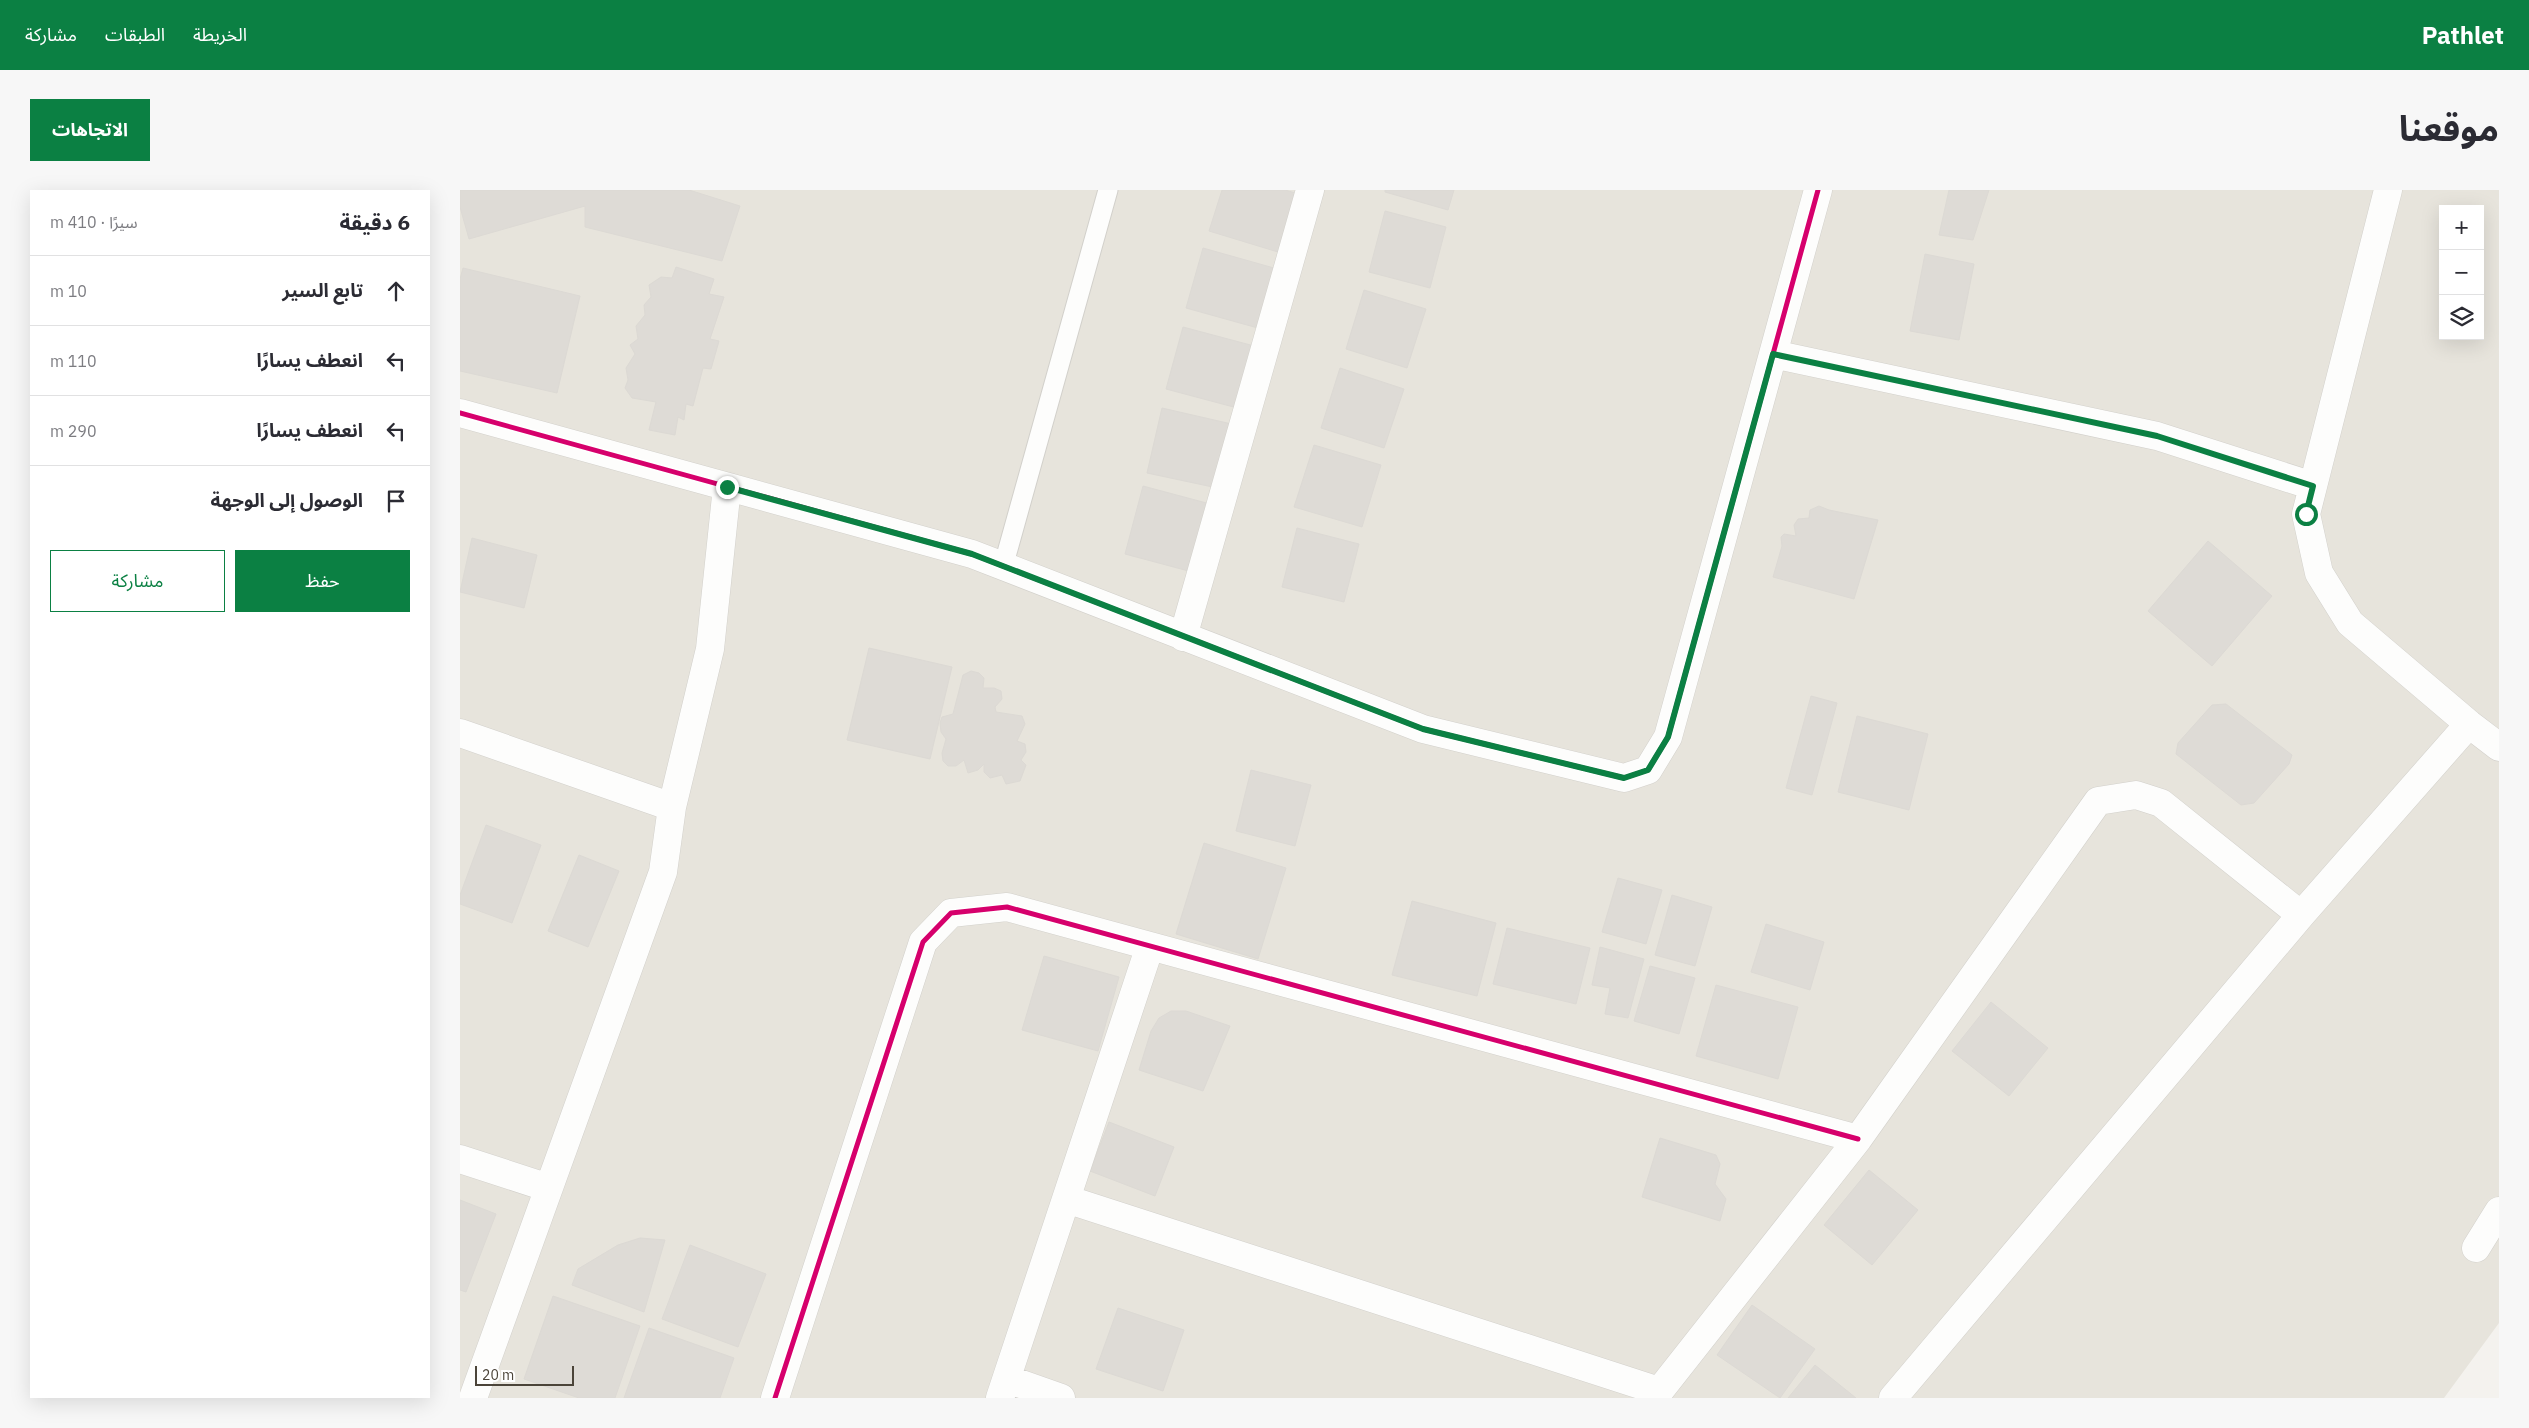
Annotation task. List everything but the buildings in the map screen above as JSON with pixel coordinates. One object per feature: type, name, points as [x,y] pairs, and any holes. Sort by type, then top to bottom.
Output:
[{"type":"street","points":[[1183,637],[1310,190]]},
{"type":"street","points":[[460,413],[972,554],[1423,729],[1624,778],[1648,770],[1668,737],[1818,190]]},
{"type":"street","points":[[2388,190],[2306,514],[2319,573],[2350,623],[2469,724],[2499,747]]},
{"type":"street","points":[[1773,354],[2157,436],[2313,486]]},
{"type":"street","points":[[473,1398],[664,872],[672,808],[710,648],[727,487]]},
{"type":"street","points":[[1893,1398],[2301,915],[2469,724]]},
{"type":"street","points":[[460,733],[672,808]]},
{"type":"street","points":[[1066,1199],[1656,1394],[1858,1139],[2098,801],[2136,794],[2161,803],[2301,915]]},
{"type":"street","points":[[775,1398],[923,942],[951,913],[1007,907],[1858,1139]]},
{"type":"street","points":[[1061,1398],[1003,1388],[1150,946]]},
{"type":"street","points":[[460,1159],[549,1188]]},
{"type":"street","points":[[2476,1248],[2499,1211]]},
{"type":"lane","points":[[1003,567],[1108,190]]},
{"type":"shaded area","points":[[460,190],[2499,190],[2499,1323],[2444,1398],[460,1398]]},
{"type":"cycle path","points":[[460,413],[972,554],[1423,729],[1624,778],[1648,770],[1668,737],[1818,190]]},
{"type":"cycle path","points":[[775,1398],[923,942],[951,913],[1007,907],[1858,1139]]},
{"type":"route","points":[[727,487],[972,554],[1093,603],[1423,729],[1624,778],[1648,770],[1668,737],[1773,354],[2157,436],[2313,486],[2306,514]]}]
